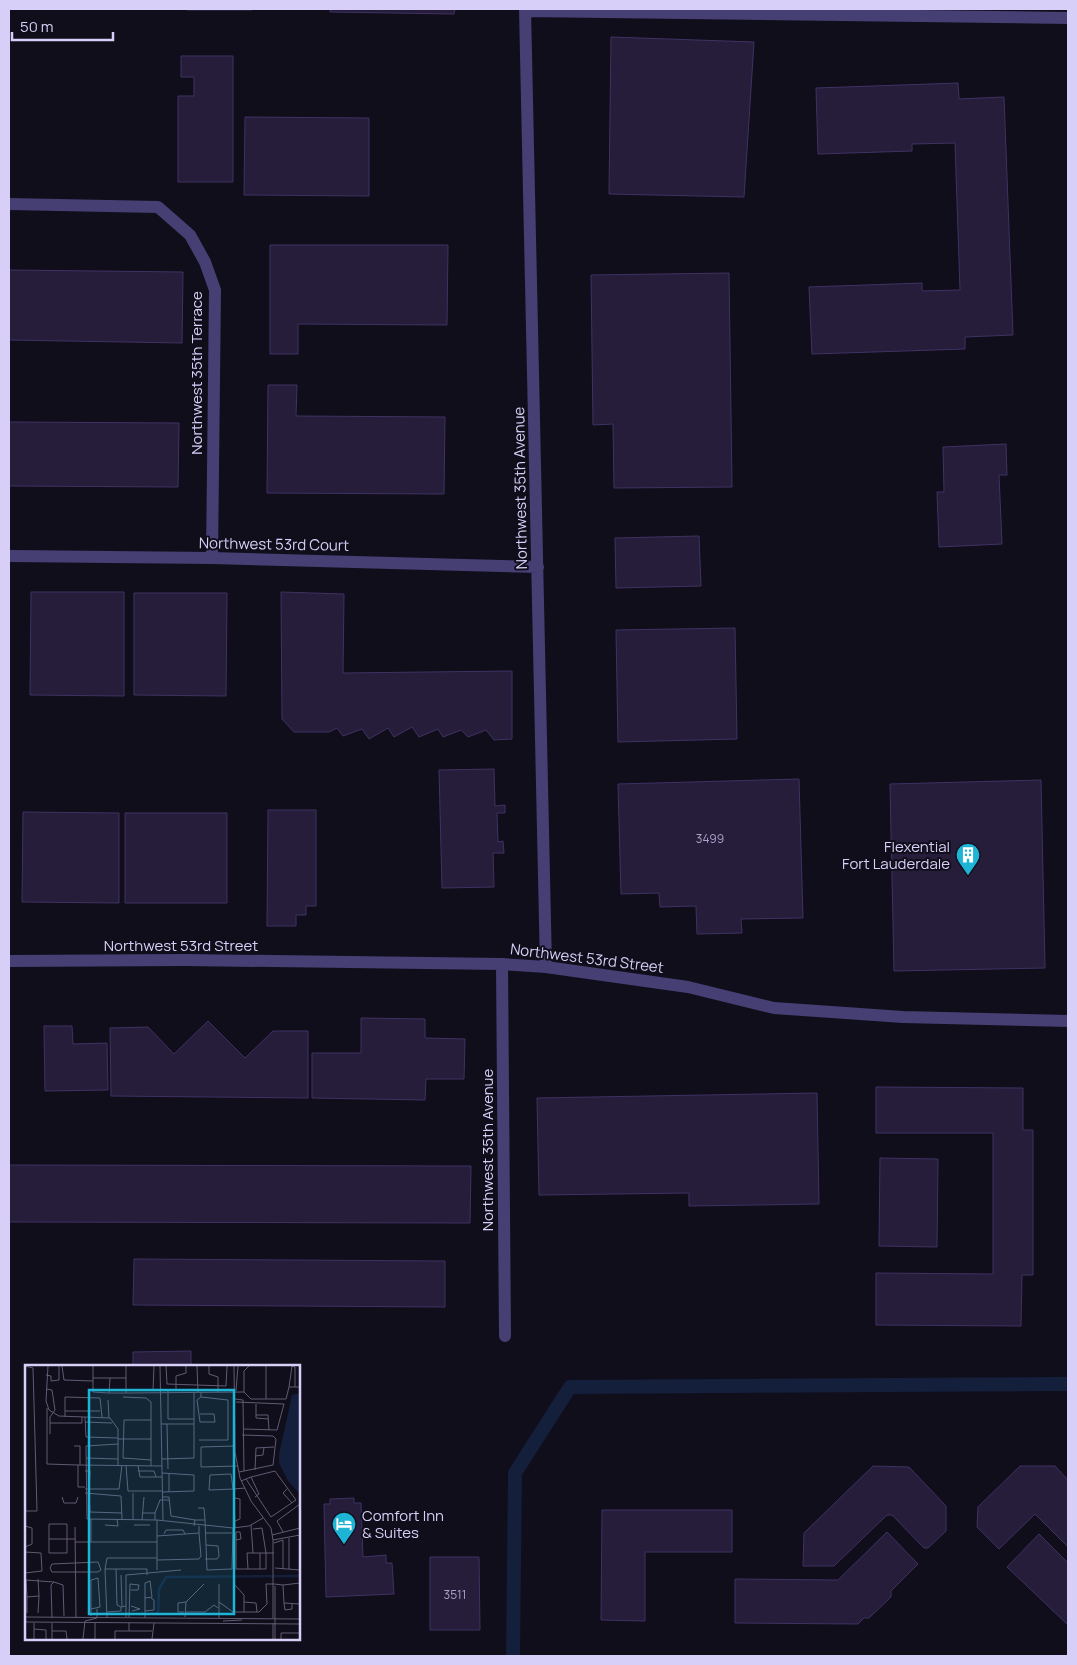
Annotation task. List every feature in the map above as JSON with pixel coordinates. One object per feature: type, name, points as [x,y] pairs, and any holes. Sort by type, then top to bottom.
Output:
[{"type":"street","points":[[525,10],[1068,18]]},
{"type":"street","name":"Northwest 35th Avenue","points":[[525,10],[546,967]]},
{"type":"street","name":"Northwest 35th Terrace","points":[[9,204],[158,207],[190,234],[205,262],[215,290],[212,558]]},
{"type":"street","name":"Northwest 53rd Court","points":[[9,556],[212,558],[538,567]]},
{"type":"street","name":"Northwest 53rd Street","points":[[9,961],[185,960],[502,964],[546,967],[688,986],[774,1008],[903,1017],[1068,1021]]},
{"type":"street","name":"Northwest 35th Avenue","points":[[502,964],[505,1336]]},
{"type":"building","points":[[252,9],[252,10],[187,10]]},
{"type":"building","points":[[330,9],[455,9],[454,14],[330,12]]},
{"type":"building","points":[[611,37],[754,42],[744,197],[609,194]]},
{"type":"building","points":[[181,56],[233,56],[233,182],[178,182],[178,96],[194,96],[194,77],[181,77]]},
{"type":"building","points":[[958,83],[959,99],[1004,97],[1013,335],[965,337],[965,349],[812,354],[809,287],[922,283],[922,291],[960,290],[955,143],[912,144],[912,151],[818,154],[816,88]]},
{"type":"building","points":[[245,117],[369,118],[369,196],[244,195]]},
{"type":"building","points":[[270,245],[448,245],[447,325],[298,324],[298,354],[270,354]]},
{"type":"building","points":[[9,270],[183,272],[182,343],[9,340]]},
{"type":"building","points":[[729,273],[732,487],[614,488],[613,424],[593,425],[591,275]]},
{"type":"building","points":[[268,385],[297,385],[296,416],[445,417],[444,494],[267,493]]},
{"type":"building","points":[[9,422],[179,423],[178,487],[9,486]]},
{"type":"building","points":[[1006,444],[1007,475],[999,475],[1002,544],[939,547],[937,492],[944,492],[943,447]]},
{"type":"building","points":[[699,536],[701,586],[616,588],[615,538]]},
{"type":"building","points":[[31,592],[124,592],[124,696],[30,695]]},
{"type":"building","points":[[281,592],[344,594],[343,673],[512,671],[512,739],[494,740],[486,730],[468,737],[461,730],[443,737],[438,729],[419,737],[412,727],[394,737],[388,728],[369,739],[362,729],[343,736],[337,728],[329,732],[294,732],[282,719]]},
{"type":"building","points":[[134,593],[227,593],[226,696],[134,695]]},
{"type":"building","points":[[735,628],[737,739],[618,742],[616,630]]},
{"type":"building","points":[[494,769],[495,806],[505,805],[505,813],[497,813],[498,842],[503,841],[504,853],[493,853],[494,887],[442,888],[439,770]]},
{"type":"building","points":[[799,779],[803,918],[741,919],[742,933],[697,934],[696,906],[660,907],[659,893],[621,894],[618,784]]},
{"type":"building","name":"Flexential Fort Lauderdale","points":[[1041,780],[1045,968],[894,971],[890,784]]},
{"type":"building","points":[[268,810],[316,810],[316,906],[306,906],[306,915],[296,915],[296,926],[267,926]]},
{"type":"building","points":[[23,812],[119,813],[119,903],[22,902]]},
{"type":"building","points":[[125,813],[227,813],[227,903],[125,903]]},
{"type":"building","points":[[361,1018],[425,1019],[425,1038],[465,1039],[464,1079],[426,1079],[425,1100],[312,1098],[312,1053],[361,1053]]},
{"type":"building","points":[[208,1021],[245,1058],[273,1031],[308,1031],[308,1098],[111,1096],[110,1028],[148,1027],[174,1054]]},
{"type":"building","points":[[44,1026],[72,1026],[73,1044],[107,1043],[108,1090],[45,1091]]},
{"type":"building","points":[[876,1087],[1023,1088],[1023,1130],[1033,1130],[1033,1275],[1022,1275],[1021,1326],[876,1325],[876,1273],[993,1274],[993,1133],[876,1133]]},
{"type":"building","points":[[817,1093],[819,1204],[689,1206],[689,1193],[539,1195],[537,1098]]},
{"type":"building","points":[[880,1158],[938,1159],[937,1247],[879,1246]]},
{"type":"building","points":[[9,1165],[471,1166],[470,1223],[9,1222]]},
{"type":"building","points":[[134,1259],[445,1261],[445,1307],[133,1305]]},
{"type":"building","points":[[191,1351],[191,1365],[133,1365],[133,1352]]},
{"type":"building","points":[[873,1466],[909,1467],[946,1506],[946,1531],[928,1548],[924,1548],[892,1515],[887,1515],[834,1566],[803,1566],[804,1533]]},
{"type":"building","points":[[1020,1466],[1055,1466],[1068,1480],[1068,1547],[1035,1514],[999,1549],[977,1527],[978,1507]]},
{"type":"building","name":"Comfort Inn & Suites","points":[[354,1498],[354,1503],[361,1503],[363,1557],[386,1555],[386,1563],[392,1563],[394,1594],[326,1597],[324,1504],[330,1504],[330,1499]]},
{"type":"building","points":[[602,1510],[732,1510],[732,1552],[645,1552],[645,1621],[601,1620]]},
{"type":"building","points":[[887,1532],[918,1564],[891,1591],[891,1597],[869,1618],[864,1618],[858,1624],[735,1623],[735,1579],[838,1580]]},
{"type":"building","points":[[1039,1534],[1068,1563],[1068,1625],[1007,1567]]},
{"type":"building","points":[[430,1557],[479,1557],[480,1630],[430,1630]]},
{"type":"waterway","points":[[513,1656],[515,1473],[570,1387],[1068,1384]]},
{"type":"place","name":"Flexential Fort Lauderdale","points":[[968,876]]},
{"type":"place","name":"Comfort Inn & Suites","points":[[344,1545]]}]
